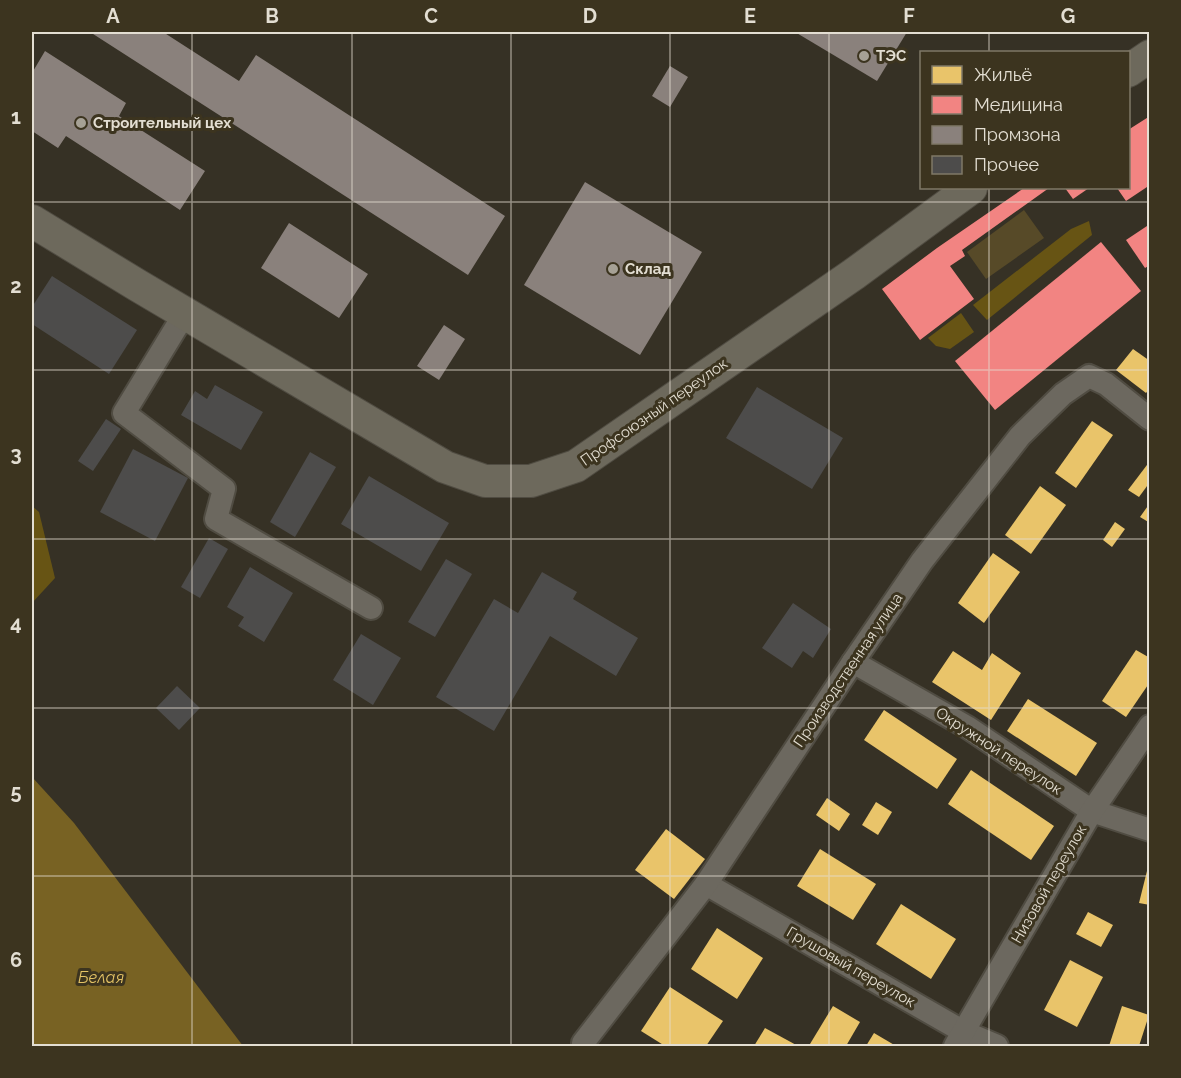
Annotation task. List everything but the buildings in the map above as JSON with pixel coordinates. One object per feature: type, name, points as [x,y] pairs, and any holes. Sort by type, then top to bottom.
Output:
[{"type":"main road","points":[[1130,70],[1149,56]]},
{"type":"main road","name":"Профсоюзный переулок","points":[[32,221],[446,467],[485,481],[531,481],[576,466],[854,274],[970,189]]},
{"type":"street","points":[[185,313],[124,413],[224,489],[216,519],[371,608]]},
{"type":"street","name":"Производственная улица","points":[[583,1043],[706,884],[922,561],[1020,436],[1063,394],[1089,376],[1106,384],[1149,419]]},
{"type":"street","name":"Окружной переулок","points":[[853,662],[967,727],[1092,811],[1149,830]]},
{"type":"street","name":"Низовой переулок","points":[[960,1039],[1092,811],[1149,726]]},
{"type":"street","name":"Грушовый переулок","points":[[706,884],[960,1039],[997,1047]]},
{"type":"shaded area","points":[[1024,210],[1044,238],[986,279],[967,252]]},
{"type":"shaded area","points":[[1089,221],[1092,235],[987,320],[973,305],[1071,229]]},
{"type":"shaded area","points":[[961,313],[974,332],[950,349],[936,346],[928,338]]},
{"type":"shaded area","points":[[32,506],[39,512],[55,578],[32,603]]},
{"type":"water","name":"Белая","points":[[32,777],[74,823],[243,1046],[32,1046]]},
{"type":"place","name":"ТЭС","points":[[864,56]]},
{"type":"place","name":"Строительный цех","points":[[81,123]]},
{"type":"place","name":"Склад","points":[[613,269]]}]
